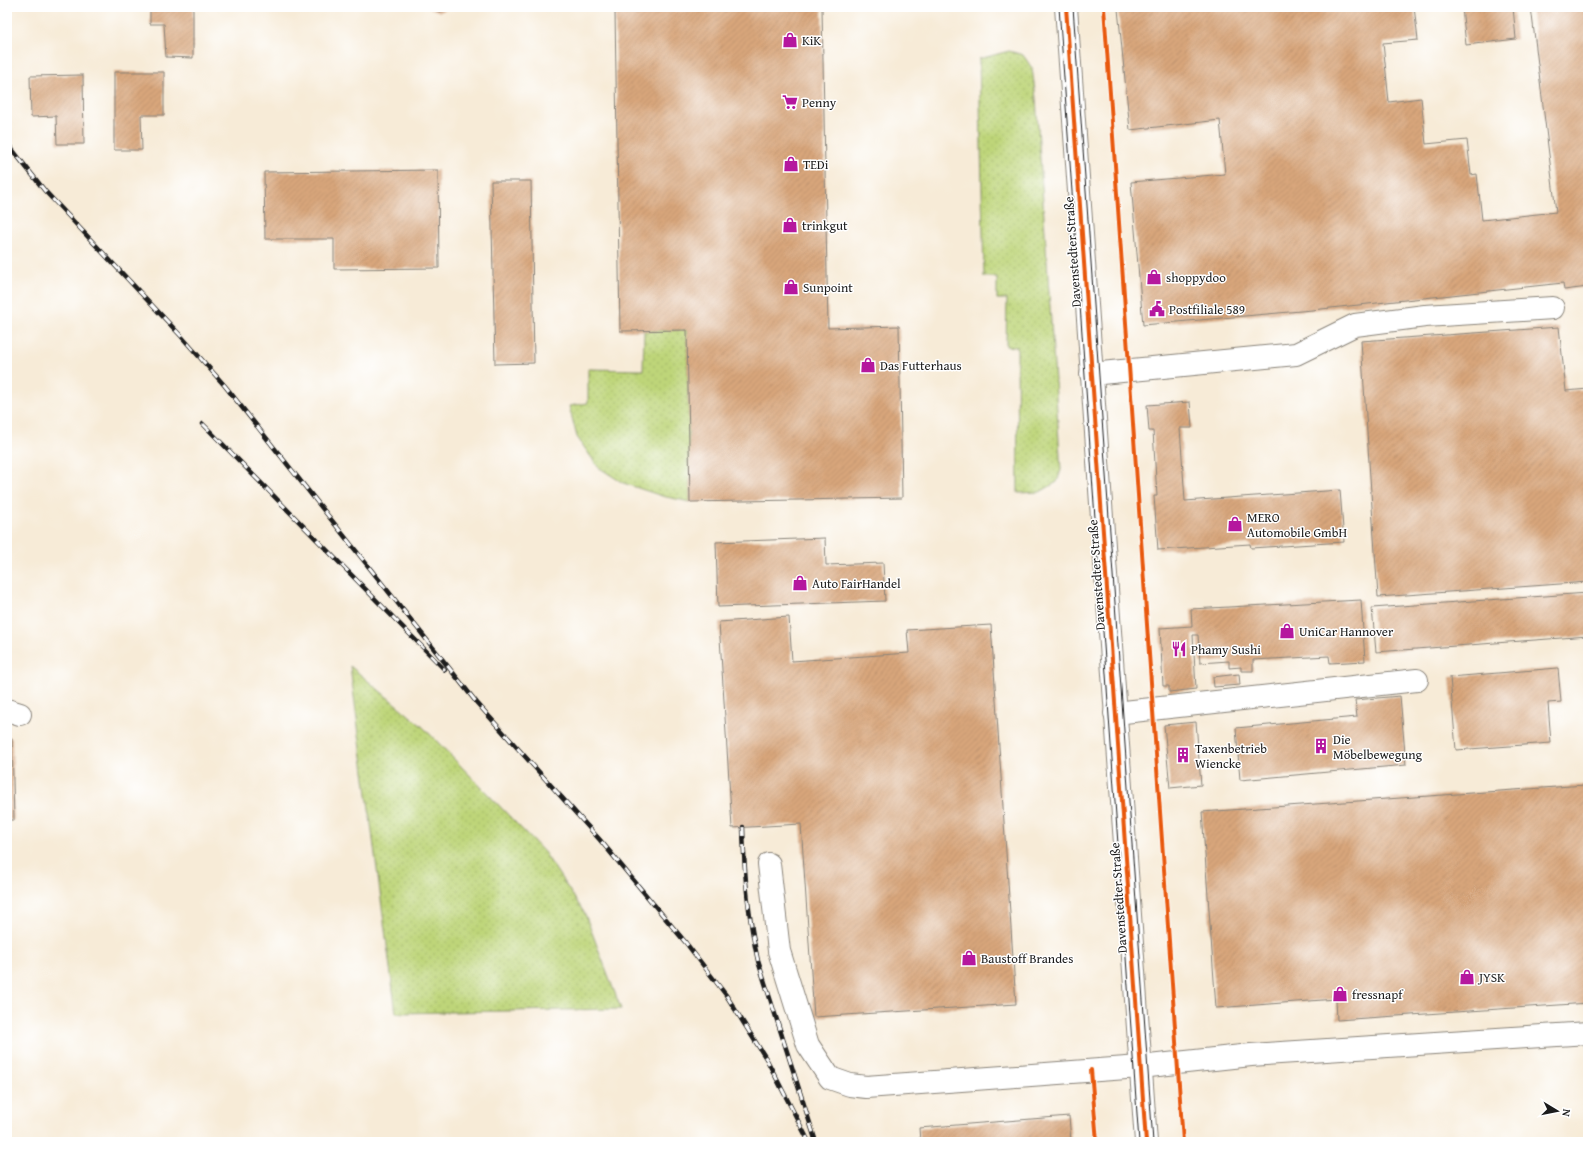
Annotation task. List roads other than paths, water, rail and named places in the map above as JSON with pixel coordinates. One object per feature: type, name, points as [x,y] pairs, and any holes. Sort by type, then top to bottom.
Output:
[{"type":"street","name":"Davenstedter Straße","points":[[1066,7],[1146,1142]]},
{"type":"street","points":[[1091,374],[1296,354],[1355,325],[1425,316],[1553,308]]},
{"type":"street","points":[[1115,713],[1418,680]]},
{"type":"street","points":[[769,864],[779,951],[808,1045],[830,1078],[850,1086],[866,1088],[1140,1066],[1251,1055],[1588,1033]]},
{"type":"tram line","points":[[1059,7],[1139,1142]]},
{"type":"tram line","points":[[1073,7],[1153,1142]]},
{"type":"railway","points":[[7,143],[45,191],[181,336],[225,386],[477,703],[600,840],[686,943],[726,995],[767,1060],[809,1142]]},
{"type":"railway","points":[[203,424],[445,670]]},
{"type":"railway","points":[[743,827],[747,894],[758,961],[816,1142]]},
{"type":"place","name":"KiK","points":[[790,40]]},
{"type":"place","name":"Penny","points":[[790,102]]},
{"type":"place","name":"TEDi","points":[[791,164]]},
{"type":"place","name":"trinkgut","points":[[790,225]]},
{"type":"place","name":"shoppydoo","points":[[1154,277]]},
{"type":"place","name":"Sunpoint","points":[[791,287]]},
{"type":"place","name":"Postfiliale 589","points":[[1157,309]]},
{"type":"place","name":"Das Futterhaus","points":[[868,365]]},
{"type":"place","name":"MERO Automobile GmbH","points":[[1235,524]]},
{"type":"place","name":"Auto FairHandel","points":[[800,583]]},
{"type":"place","name":"UniCar Hannover","points":[[1287,631]]},
{"type":"place","name":"Phamy Sushi","points":[[1179,649]]},
{"type":"place","name":"Die Möbelbewegung","points":[[1321,746]]},
{"type":"place","name":"Taxenbetrieb Wiencke","points":[[1183,755]]},
{"type":"place","name":"Baustoff Brandes","points":[[969,958]]},
{"type":"place","name":"JYSK","points":[[1467,977]]},
{"type":"place","name":"fressnapf","points":[[1340,994]]}]
